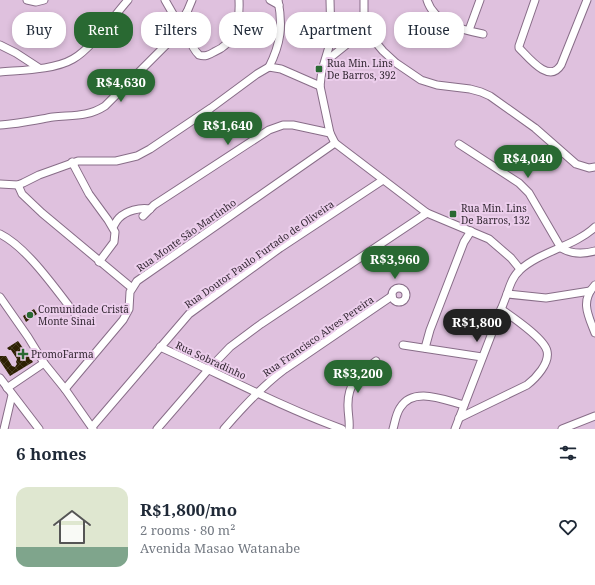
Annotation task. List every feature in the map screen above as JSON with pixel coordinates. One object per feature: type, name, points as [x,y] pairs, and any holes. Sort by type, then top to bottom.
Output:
[{"type":"street","points":[[27,0],[36,2],[44,0]]},
{"type":"street","points":[[0,72],[56,65],[74,59],[98,37],[128,0]]},
{"type":"street","points":[[165,0],[172,12]]},
{"type":"street","points":[[187,12],[192,0]]},
{"type":"street","points":[[194,48],[201,56],[207,56],[224,46],[235,34],[239,20],[239,0]]},
{"type":"street","points":[[0,184],[18,185],[72,162],[84,160],[116,161],[137,156],[150,149],[211,108],[257,74],[269,67],[280,40],[281,23],[279,2],[270,0]]},
{"type":"street","points":[[330,0],[331,40],[326,61],[322,70],[320,86],[330,133],[335,143],[427,213],[489,239],[511,258],[520,269]]},
{"type":"street","points":[[364,0],[364,12]]},
{"type":"street","points":[[427,0],[429,8],[438,17],[450,24],[483,34]]},
{"type":"street","points":[[469,30],[480,0]]},
{"type":"street","points":[[535,0],[519,48],[540,68],[548,72],[554,72],[561,65],[587,0]]},
{"type":"street","points":[[0,45],[16,53],[38,68]]},
{"type":"street","points":[[0,125],[92,113],[105,106],[163,48]]},
{"type":"street","points":[[326,61],[342,48]]},
{"type":"street","points":[[381,48],[390,58],[412,74],[430,83],[448,87],[470,89],[490,96],[535,128],[576,164],[589,168],[595,167]]},
{"type":"street","points":[[269,67],[281,69],[320,86]]},
{"type":"street","points":[[143,216],[150,209],[269,130],[283,125],[294,125],[330,133]]},
{"type":"street","name":"Rua Monte São Martinho","points":[[132,288],[137,281],[335,143]]},
{"type":"street","points":[[459,144],[519,183],[529,193],[561,248],[583,253],[595,251]]},
{"type":"street","points":[[72,162],[89,194],[115,232],[114,242],[99,262]]},
{"type":"street","name":"Rua Doutor Paulo Furtado de Oliveira","points":[[93,428],[189,314],[280,248],[383,180]]},
{"type":"street","points":[[18,185],[22,194],[42,213],[132,288],[129,309],[123,320],[64,389]]},
{"type":"street","points":[[112,227],[117,220],[127,213],[143,207],[150,209]]},
{"type":"street","points":[[157,429],[230,347],[261,324],[427,213]]},
{"type":"street","points":[[455,429],[506,294],[515,276],[520,269],[540,257],[561,248],[595,227]]},
{"type":"street","points":[[426,348],[430,330],[464,242],[471,231]]},
{"type":"street","points":[[0,234],[16,246],[33,262],[76,316]]},
{"type":"street","points":[[506,294],[546,298],[593,288]]},
{"type":"street","points":[[593,288],[586,301],[586,307],[595,333]]},
{"type":"street","name":"Rua Francisco Alves Pereira","points":[[224,429],[257,392],[285,369],[392,296]]},
{"type":"street","points":[[0,297],[44,363],[93,428]]},
{"type":"street","points":[[459,418],[527,385],[544,366],[547,359],[547,351],[543,343],[518,321],[501,309]]},
{"type":"street","points":[[403,345],[482,357]]},
{"type":"street","name":"Rua Sobradinho","points":[[160,347],[318,420],[342,429]]},
{"type":"street","points":[[349,429],[348,393],[351,385],[361,373],[376,361]]},
{"type":"street","points":[[7,388],[44,363]]},
{"type":"street","points":[[0,378],[39,429]]},
{"type":"street","points":[[4,429],[12,395]]},
{"type":"street","points":[[393,429],[402,404],[412,397],[430,397],[464,405]]},
{"type":"street","points":[[562,429],[595,416]]},
{"type":"building","name":"Comunidade Cristã Monte Sinai","points":[[34,309],[37,314],[26,322],[23,316]]},
{"type":"building","points":[[18,341],[33,362],[10,376],[0,361],[0,356],[6,356],[12,366],[15,367],[17,364],[17,359],[11,350],[7,348]]},
{"type":"place","name":"Rua Min. Lins De Barros, 392","points":[[319,69]]},
{"type":"place","name":"Rua Min. Lins De Barros, 132","points":[[453,214]]},
{"type":"place","name":"Comunidade Cristã Monte Sinai","points":[[30,315]]},
{"type":"place","name":"PromoFarma","points":[[23,354]]}]
